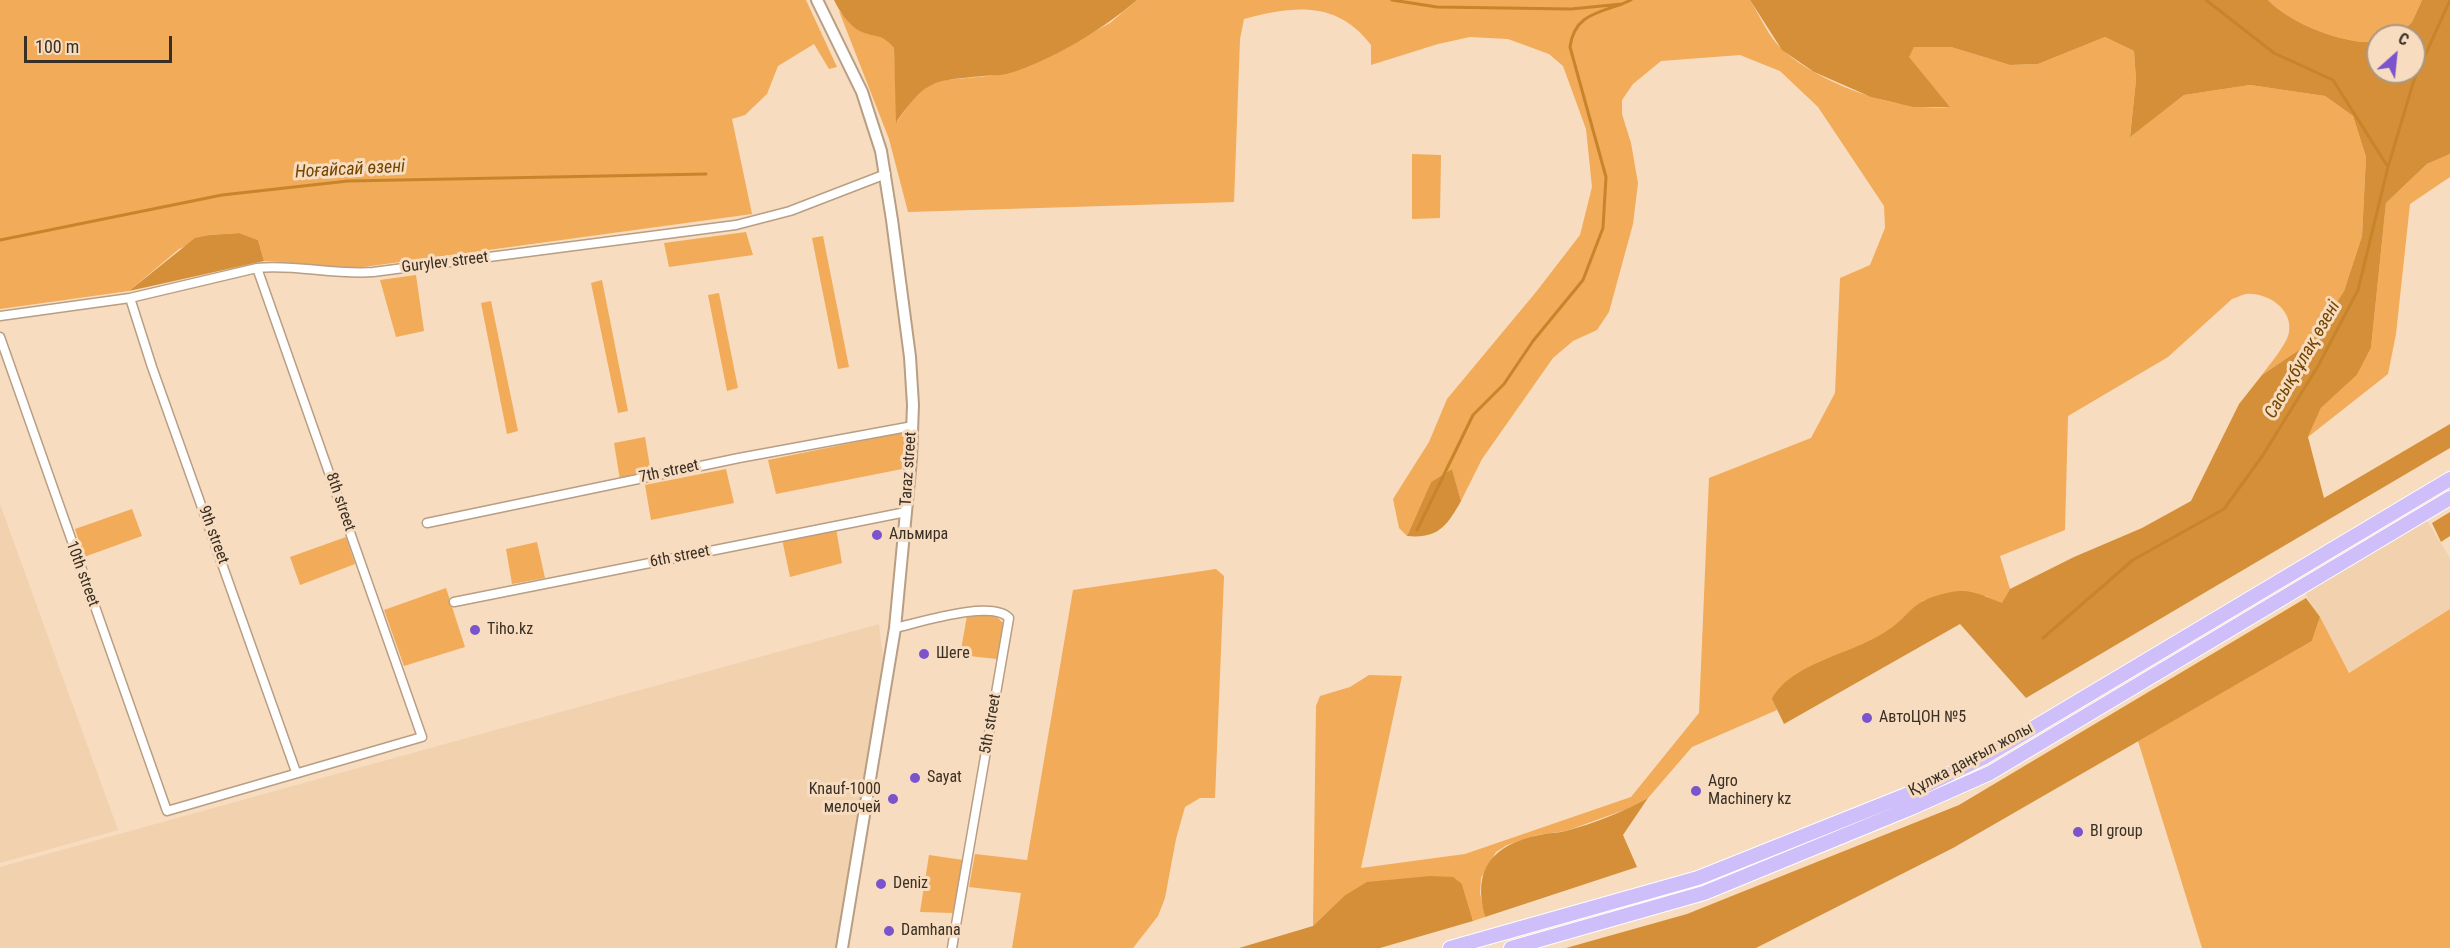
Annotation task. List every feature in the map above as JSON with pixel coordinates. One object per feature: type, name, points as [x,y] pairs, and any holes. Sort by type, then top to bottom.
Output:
[{"type":"main road","name":"Құлжа даңғыл жолы","points":[[1450,948],[1698,878],[1906,795],[1983,758],[2450,478]]},
{"type":"main road","name":"Құлжа даңғыл жолы","points":[[1511,948],[1704,893],[1990,773],[2450,498]]},
{"type":"street","name":"Taraz street","points":[[817,0],[862,92],[877,136],[885,174],[910,357],[913,426],[895,628],[842,948]]},
{"type":"street","name":"Gurylev street","points":[[0,316],[130,297],[256,268],[272,267],[343,274],[373,272],[736,225],[790,211],[885,174]]},
{"type":"street","name":"8th street","points":[[256,268],[422,737],[296,772]]},
{"type":"street","name":"9th street","points":[[130,297],[152,367],[296,772]]},
{"type":"street","name":"10th street","points":[[0,337],[167,811],[296,772]]},
{"type":"street","name":"7th street","points":[[426,523],[739,458],[913,426]]},
{"type":"street","name":"6th street","points":[[454,602],[906,512]]},
{"type":"street","name":"5th street","points":[[895,628],[981,610],[1002,612],[1009,618],[952,948]]},
{"type":"shaded area","points":[[0,0],[806,0],[837,67],[829,69],[814,44],[778,66],[767,94],[745,115],[732,119],[752,214],[356,268],[264,261],[258,240],[239,233],[210,235],[179,249],[129,291],[0,309]]},
{"type":"shaded area","points":[[834,0],[1137,0],[1109,22],[1077,42],[1028,67],[1005,75],[953,79],[932,85],[915,98],[896,123],[894,48],[882,38],[862,32],[849,23]]},
{"type":"shaded area","points":[[1137,0],[1750,0],[1778,45],[1799,63],[1839,85],[1862,94],[1908,105],[1930,107],[1950,107],[1908,57],[1914,47],[1951,47],[2010,65],[2038,64],[2105,37],[2134,51],[2136,80],[2130,136],[2184,95],[2250,85],[2325,96],[2353,116],[2366,157],[2362,236],[2344,291],[2312,341],[2262,375],[2288,337],[2289,324],[2283,309],[2270,299],[2246,294],[2232,299],[2168,357],[2068,416],[2065,530],[2000,556],[2010,589],[2002,604],[1986,596],[1924,600],[1888,631],[1773,699],[1777,710],[1692,747],[1648,798],[1627,809],[1566,831],[1537,835],[1507,845],[1496,852],[1481,878],[1480,893],[1485,917],[1473,921],[1462,884],[1344,896],[1313,926],[1316,706],[1320,696],[1350,687],[1369,675],[1402,676],[1361,868],[1465,854],[1631,797],[1699,713],[1709,478],[1811,438],[1835,393],[1840,278],[1870,265],[1885,228],[1884,206],[1818,107],[1780,71],[1740,55],[1661,61],[1633,84],[1622,100],[1622,114],[1631,143],[1638,183],[1633,224],[1609,312],[1597,330],[1573,341],[1553,358],[1482,459],[1461,501],[1452,469],[1431,482],[1407,536],[1399,528],[1393,499],[1429,442],[1447,399],[1580,235],[1592,187],[1586,129],[1563,66],[1549,54],[1508,39],[1470,37],[1438,44],[1371,65],[1371,45],[1358,30],[1344,20],[1329,14],[1313,10],[1280,11],[1244,19],[1240,39],[1234,202],[908,212],[889,139],[839,11],[860,31],[882,36],[894,48],[897,122],[914,97],[928,86],[946,80],[1009,74],[1110,23]]},
{"type":"shaded area","points":[[1750,0],[2268,0],[2304,25],[2334,36],[2366,42],[2366,84],[2426,84],[2426,24],[2410,24],[2422,0],[2450,0],[2450,154],[2427,164],[2386,203],[2371,348],[2357,375],[2321,408],[2308,437],[2324,498],[2450,424],[2450,448],[2026,698],[1960,624],[1784,724],[1772,699],[1781,686],[1808,667],[1874,638],[1893,627],[1923,601],[1946,593],[1964,591],[2002,603],[2010,589],[2074,557],[2142,528],[2191,501],[2239,404],[2262,375],[2312,341],[2344,291],[2362,236],[2366,157],[2353,116],[2325,96],[2250,85],[2184,95],[2130,137],[2136,80],[2134,51],[2105,37],[2038,64],[2010,65],[1951,47],[1914,47],[1909,57],[1950,107],[1913,107],[1871,97],[1814,72],[1782,50]]},
{"type":"shaded area","points":[[2268,0],[2422,0],[2410,24],[2366,24],[2366,42],[2319,31],[2304,25]]},
{"type":"shaded area","points":[[1412,154],[1441,155],[1440,218],[1412,219]]},
{"type":"shaded area","points":[[2450,154],[2450,177],[2410,204],[2396,334],[2388,374],[2308,437],[2321,408],[2357,375],[2371,348],[2386,203],[2427,164]]},
{"type":"shaded area","points":[[746,232],[753,255],[669,267],[664,243]]},
{"type":"shaded area","points":[[239,233],[258,240],[264,261],[129,291],[195,238]]},
{"type":"shaded area","points":[[823,236],[849,367],[838,369],[812,238]]},
{"type":"shaded area","points":[[416,275],[424,331],[396,337],[380,280]]},
{"type":"shaded area","points":[[602,280],[628,411],[618,413],[591,283]]},
{"type":"shaded area","points":[[719,293],[738,388],[727,391],[708,295]]},
{"type":"shaded area","points":[[491,301],[518,431],[507,434],[481,303]]},
{"type":"shaded area","points":[[905,432],[902,469],[776,494],[768,460]]},
{"type":"shaded area","points":[[645,437],[651,473],[620,480],[614,443]]},
{"type":"shaded area","points":[[726,469],[734,503],[651,520],[645,485]]},
{"type":"shaded area","points":[[1452,469],[1461,501],[1451,517],[1434,533],[1407,536],[1431,482]]},
{"type":"shaded area","points":[[0,504],[118,830],[0,863]]},
{"type":"shaded area","points":[[132,509],[142,536],[84,557],[75,529]]},
{"type":"shaded area","points":[[2450,512],[2450,536],[2441,542],[2432,523]]},
{"type":"shaded area","points":[[2427,521],[2450,558],[2450,609],[2349,673],[2305,593]]},
{"type":"shaded area","points":[[836,528],[842,563],[790,577],[782,539]]},
{"type":"shaded area","points":[[346,537],[355,564],[300,585],[290,557]]},
{"type":"shaded area","points":[[537,542],[545,578],[512,584],[506,549]]},
{"type":"shaded area","points":[[1216,569],[1224,576],[1215,798],[1200,798],[1185,807],[1176,839],[1165,898],[1158,916],[1133,948],[1012,948],[1021,893],[969,887],[975,854],[1027,860],[1073,590]]},
{"type":"shaded area","points":[[446,588],[465,647],[404,666],[384,610]]},
{"type":"shaded area","points":[[2306,598],[2320,617],[2312,641],[1953,848],[1756,948],[1566,948],[1687,914],[1959,805]]},
{"type":"shaded area","points":[[2450,609],[2450,948],[2202,948],[2138,741],[2312,641],[2320,617],[2349,673]]},
{"type":"shaded area","points":[[995,615],[1003,623],[997,659],[960,655],[967,616]]},
{"type":"shaded area","points":[[879,624],[883,657],[836,948],[0,948],[0,867]]},
{"type":"shaded area","points":[[1648,798],[1623,835],[1637,867],[1485,917],[1481,885],[1484,873],[1498,853],[1523,839],[1566,831],[1598,821]]},
{"type":"shaded area","points":[[929,855],[963,860],[954,913],[920,912]]},
{"type":"shaded area","points":[[1430,876],[1453,877],[1462,884],[1473,921],[1380,948],[1239,948],[1313,926],[1344,896],[1367,882]]},
{"type":"waterway","name":"Ноғайсай өзені","points":[[1392,0],[1437,7],[1571,9],[1622,4],[1631,0]]},
{"type":"waterway","points":[[2206,0],[2274,53],[2333,80],[2388,167]]},
{"type":"waterway","name":"Сасықбұлақ өзені","points":[[2043,638],[2133,560],[2224,509],[2263,455],[2318,366],[2358,290],[2388,167],[2414,80],[2450,0]]},
{"type":"waterway","points":[[1417,530],[1473,415],[1504,384],[1533,341],[1583,280],[1603,228],[1606,177],[1570,47],[1572,37],[1581,22],[1595,13],[1622,4]]},
{"type":"waterway","name":"Ноғайсай өзені","points":[[0,240],[222,195],[348,181],[706,174]]},
{"type":"place","name":"Альмира","points":[[877,535]]},
{"type":"place","name":"Tiho.kz","points":[[475,630]]},
{"type":"place","name":"Шеге","points":[[924,654]]},
{"type":"place","name":"АвтоЦОН №5","points":[[1867,718]]},
{"type":"place","name":"Sayat","points":[[915,778]]},
{"type":"place","name":"Agro Machinery kz","points":[[1696,791]]},
{"type":"place","name":"Knauf-1000 мелочей","points":[[893,799]]},
{"type":"place","name":"BI group","points":[[2078,832]]},
{"type":"place","name":"Deniz","points":[[881,884]]},
{"type":"place","name":"Damhana","points":[[889,931]]}]
